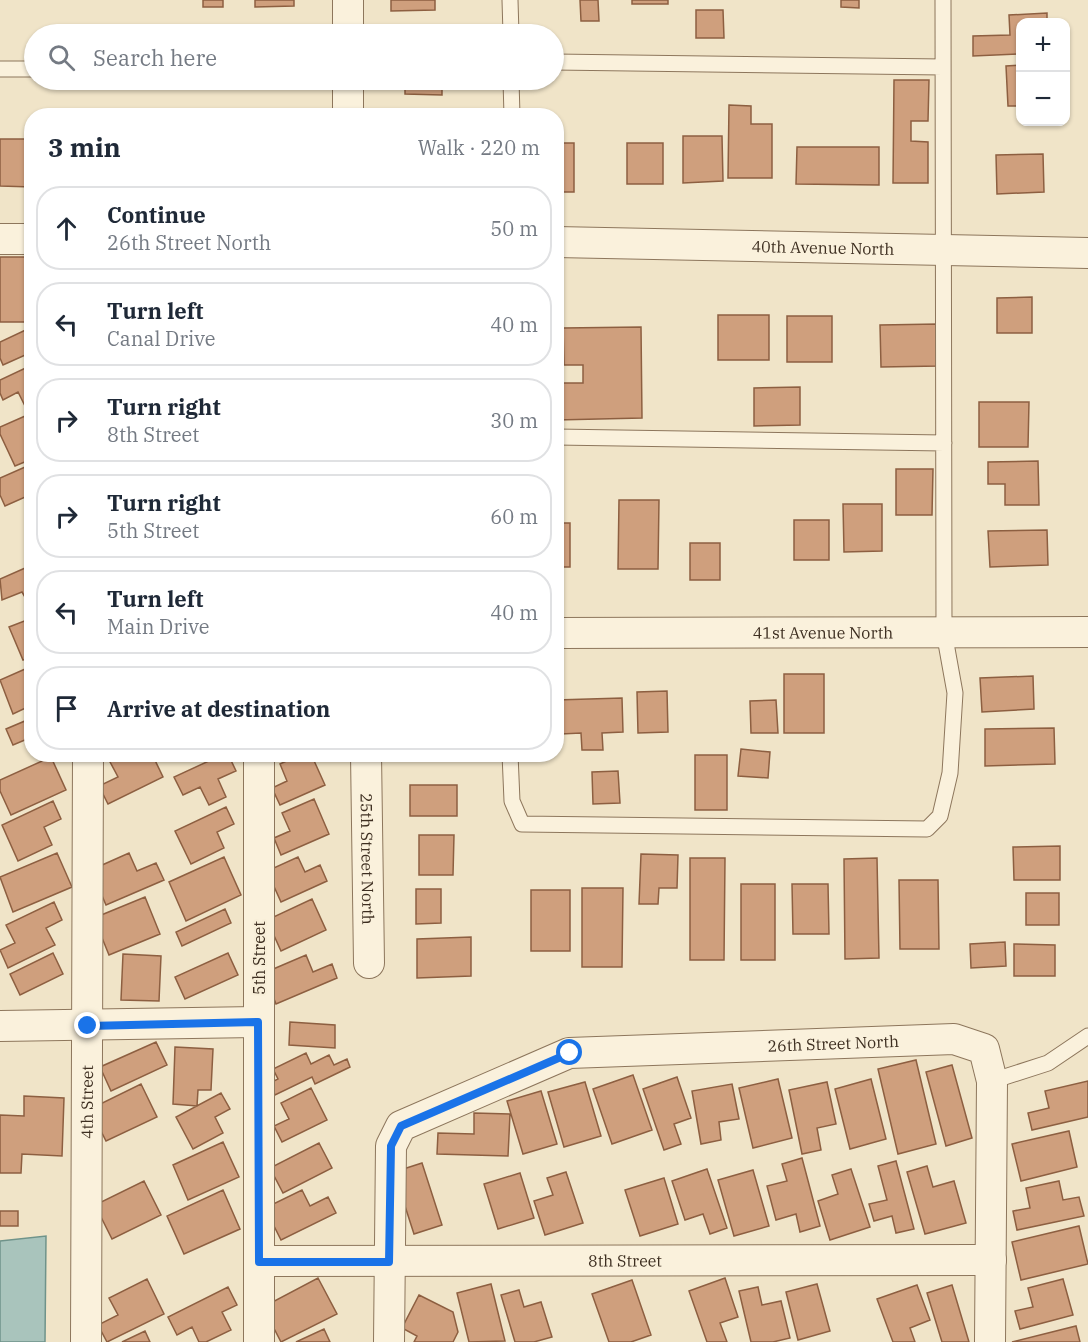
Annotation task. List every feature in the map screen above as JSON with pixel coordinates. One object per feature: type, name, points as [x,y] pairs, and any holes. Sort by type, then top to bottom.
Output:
[{"type":"street","points":[[348,0],[348,24]]},
{"type":"street","points":[[348,90],[348,108]]},
{"type":"street","points":[[0,239],[24,239]]},
{"type":"street","name":"40th Avenue North","points":[[564,242],[1088,253]]},
{"type":"street","name":"41st Avenue North","points":[[564,633],[1088,632]]},
{"type":"street","name":"4th Street","points":[[86,1342],[88,762]]},
{"type":"street","name":"5th Street","points":[[259,762],[259,1342]]},
{"type":"street","name":"25th Street North","points":[[366,762],[369,963]]},
{"type":"street","points":[[0,1026],[258,1022]]},
{"type":"street","name":"26th Street North","points":[[389,1262],[391,1146],[401,1126],[570,1053],[954,1039],[984,1049],[992,1081],[990,1342]]},
{"type":"street","name":"8th Street","points":[[259,1262],[991,1260]]},
{"type":"street","points":[[389,1262],[389,1342]]},
{"type":"lane","points":[[510,0],[511,24]]},
{"type":"lane","points":[[510,762],[512,801],[522,824],[927,830],[940,816],[950,773],[955,693],[944,632],[943,0]]},
{"type":"lane","points":[[564,62],[943,67]]},
{"type":"lane","points":[[0,69],[24,69]]},
{"type":"lane","points":[[511,90],[512,108]]},
{"type":"lane","points":[[564,437],[944,443]]},
{"type":"lane","points":[[992,1081],[1048,1063],[1088,1036]]},
{"type":"water","points":[[46,1236],[45,1342],[0,1342],[0,1241]]},
{"type":"building","points":[[203,0],[223,0],[223,7],[203,7]]},
{"type":"building","points":[[255,0],[294,0],[294,6],[255,7]]},
{"type":"building","points":[[391,0],[435,0],[435,10],[391,11]]},
{"type":"building","points":[[580,0],[598,0],[599,21],[581,21]]},
{"type":"building","points":[[632,0],[668,0],[668,4],[632,4]]},
{"type":"building","points":[[841,0],[859,0],[859,8],[841,7]]},
{"type":"building","points":[[696,10],[723,10],[724,38],[696,38]]},
{"type":"building","points":[[1047,13],[1047,18],[1016,18],[1016,54],[973,56],[973,36],[1010,35],[1009,15]]},
{"type":"building","points":[[1016,65],[1016,106],[1008,106],[1006,66]]},
{"type":"building","points":[[894,80],[929,80],[928,121],[911,121],[911,141],[928,142],[928,183],[893,183]]},
{"type":"building","points":[[405,90],[442,90],[442,95],[405,94]]},
{"type":"building","points":[[729,105],[751,106],[751,124],[772,124],[772,178],[728,178]]},
{"type":"building","points":[[683,136],[722,136],[723,181],[683,183]]},
{"type":"building","points":[[0,139],[24,139],[24,187],[0,186]]},
{"type":"building","points":[[564,143],[574,143],[574,192],[564,192]]},
{"type":"building","points":[[627,143],[663,143],[663,184],[627,184]]},
{"type":"building","points":[[797,147],[879,147],[879,185],[796,184]]},
{"type":"building","points":[[1043,154],[1044,192],[997,194],[996,155]]},
{"type":"building","points":[[0,257],[24,257],[24,322],[0,322]]},
{"type":"building","points":[[1032,297],[1032,333],[997,333],[997,298]]},
{"type":"building","points":[[718,315],[769,315],[769,360],[718,360]]},
{"type":"building","points":[[787,316],[832,316],[832,362],[787,362]]},
{"type":"building","points":[[938,324],[939,366],[881,367],[880,325]]},
{"type":"building","points":[[641,327],[642,418],[564,420],[564,383],[583,383],[583,365],[564,365],[564,328]]},
{"type":"building","points":[[24,331],[24,356],[3,365],[0,358],[0,342]]},
{"type":"building","points":[[24,369],[24,404],[18,392],[3,400],[0,393],[0,380]]},
{"type":"building","points":[[800,387],[800,425],[754,426],[754,388]]},
{"type":"building","points":[[979,402],[1029,402],[1028,447],[979,447]]},
{"type":"building","points":[[24,416],[24,462],[15,466],[0,434],[0,427]]},
{"type":"building","points":[[1038,461],[1039,505],[1005,505],[1005,484],[988,484],[988,462]]},
{"type":"building","points":[[24,468],[24,498],[5,506],[0,495],[0,478]]},
{"type":"building","points":[[896,469],[933,469],[932,515],[896,515]]},
{"type":"building","points":[[619,500],[659,500],[658,569],[618,569]]},
{"type":"building","points":[[843,504],[882,504],[882,551],[844,552]]},
{"type":"building","points":[[794,520],[829,520],[829,560],[794,560]]},
{"type":"building","points":[[564,523],[570,523],[570,567],[564,567]]},
{"type":"building","points":[[1047,530],[1048,565],[990,567],[988,531]]},
{"type":"building","points":[[690,543],[720,543],[720,580],[690,580]]},
{"type":"building","points":[[24,568],[24,595],[22,592],[2,600],[0,579]]},
{"type":"building","points":[[24,621],[24,660],[23,660],[9,627]]},
{"type":"building","points":[[24,670],[24,709],[13,714],[0,680]]},
{"type":"building","points":[[784,674],[824,674],[824,733],[784,733]]},
{"type":"building","points":[[1033,676],[1034,709],[982,712],[980,678]]},
{"type":"building","points":[[667,691],[668,732],[638,733],[637,692]]},
{"type":"building","points":[[622,698],[623,732],[602,733],[603,750],[582,750],[581,733],[564,734],[564,700]]},
{"type":"building","points":[[776,700],[778,733],[751,733],[750,701]]},
{"type":"building","points":[[24,721],[24,740],[13,745],[6,729]]},
{"type":"building","points":[[1054,728],[1055,764],[985,766],[985,729]]},
{"type":"building","points":[[741,749],[770,752],[768,778],[738,776]]},
{"type":"building","points":[[695,755],[727,755],[727,810],[695,810]]},
{"type":"building","points":[[40,762],[53,762],[66,790],[11,815],[0,791],[0,780]]},
{"type":"building","points":[[110,762],[156,762],[163,777],[108,804],[99,786],[118,777]]},
{"type":"building","points":[[207,762],[232,762],[236,771],[218,779],[226,797],[209,805],[200,787],[183,795],[174,777]]},
{"type":"building","points":[[315,762],[325,785],[280,805],[272,788],[287,781],[280,764]]},
{"type":"building","points":[[618,771],[620,803],[593,804],[592,772]]},
{"type":"building","points":[[410,785],[457,785],[457,816],[410,816]]},
{"type":"building","points":[[314,799],[329,834],[281,855],[274,838],[290,831],[282,813]]},
{"type":"building","points":[[53,801],[61,819],[44,827],[52,845],[18,861],[2,825]]},
{"type":"building","points":[[226,807],[234,824],[217,832],[224,848],[191,864],[175,831]]},
{"type":"building","points":[[419,835],[454,835],[453,875],[419,875]]},
{"type":"building","points":[[1060,846],[1060,880],[1014,880],[1013,847]]},
{"type":"building","points":[[57,853],[72,887],[13,912],[0,877]]},
{"type":"building","points":[[129,853],[137,871],[156,863],[164,880],[106,905],[91,870]]},
{"type":"building","points":[[641,854],[678,855],[677,888],[659,888],[658,904],[639,904]]},
{"type":"building","points":[[224,857],[241,895],[186,921],[169,882]]},
{"type":"building","points":[[298,857],[305,872],[320,865],[327,881],[281,902],[267,871]]},
{"type":"building","points":[[690,858],[725,858],[724,960],[690,960]]},
{"type":"building","points":[[877,858],[879,958],[845,959],[844,859]]},
{"type":"building","points":[[899,880],[938,880],[939,949],[900,949]]},
{"type":"building","points":[[741,884],[775,884],[775,960],[741,960]]},
{"type":"building","points":[[792,884],[828,884],[829,934],[793,934]]},
{"type":"building","points":[[582,888],[623,888],[622,967],[582,967]]},
{"type":"building","points":[[416,889],[441,889],[441,923],[416,924]]},
{"type":"building","points":[[531,890],[570,890],[570,951],[531,951]]},
{"type":"building","points":[[1026,893],[1059,893],[1059,925],[1026,925]]},
{"type":"building","points":[[145,897],[160,934],[109,955],[94,918]]},
{"type":"building","points":[[312,899],[326,930],[281,951],[267,920]]},
{"type":"building","points":[[54,902],[62,920],[46,928],[55,945],[8,968],[0,950],[15,943],[6,925]]},
{"type":"building","points":[[225,909],[231,923],[182,946],[176,932]]},
{"type":"building","points":[[471,937],[471,976],[417,978],[417,939]]},
{"type":"building","points":[[1005,942],[1006,966],[971,968],[970,944]]},
{"type":"building","points":[[1014,944],[1055,945],[1055,976],[1014,976]]},
{"type":"building","points":[[53,953],[63,974],[20,995],[10,974]]},
{"type":"building","points":[[228,953],[238,975],[185,999],[175,977]]},
{"type":"building","points":[[123,954],[161,956],[159,1001],[121,1000]]},
{"type":"building","points":[[306,955],[313,972],[332,964],[337,978],[276,1004],[264,973]]},
{"type":"building","points":[[290,1022],[335,1025],[335,1048],[289,1045]]},
{"type":"building","points":[[156,1042],[167,1065],[111,1091],[100,1067]]},
{"type":"building","points":[[175,1047],[213,1049],[211,1090],[198,1090],[197,1106],[173,1104]]},
{"type":"building","points":[[306,1053],[311,1064],[329,1055],[334,1065],[347,1059],[350,1067],[315,1084],[312,1077],[275,1095],[270,1083],[278,1079],[273,1069]]},
{"type":"building","points":[[916,1060],[936,1144],[898,1154],[878,1069]]},
{"type":"building","points":[[952,1065],[972,1138],[946,1146],[926,1072]]},
{"type":"building","points":[[633,1075],[652,1130],[612,1144],[593,1089]]},
{"type":"building","points":[[677,1077],[691,1118],[674,1124],[681,1144],[664,1150],[643,1089]]},
{"type":"building","points":[[778,1079],[792,1138],[753,1148],[739,1088]]},
{"type":"building","points":[[871,1079],[886,1139],[850,1149],[835,1089]]},
{"type":"building","points":[[1088,1081],[1088,1117],[1032,1130],[1028,1113],[1049,1108],[1045,1091]]},
{"type":"building","points":[[585,1082],[601,1136],[564,1147],[548,1092]]},
{"type":"building","points":[[827,1082],[836,1124],[817,1128],[821,1150],[802,1154],[789,1090]]},
{"type":"building","points":[[141,1084],[157,1117],[106,1141],[90,1109]]},
{"type":"building","points":[[732,1084],[739,1119],[719,1122],[721,1140],[701,1144],[692,1091]]},
{"type":"building","points":[[311,1088],[327,1120],[282,1142],[274,1126],[289,1119],[281,1103]]},
{"type":"building","points":[[541,1091],[557,1144],[523,1154],[507,1101]]},
{"type":"building","points":[[221,1093],[230,1109],[215,1117],[223,1133],[193,1149],[176,1117]]},
{"type":"building","points":[[24,1096],[64,1098],[62,1156],[22,1154],[21,1173],[0,1173],[0,1115],[24,1116]]},
{"type":"building","points":[[474,1113],[510,1114],[508,1156],[437,1154],[438,1133],[474,1134]]},
{"type":"building","points":[[1069,1131],[1077,1167],[1021,1181],[1012,1144]]},
{"type":"building","points":[[223,1142],[239,1177],[188,1200],[173,1165]]},
{"type":"building","points":[[319,1143],[332,1168],[283,1193],[270,1168]]},
{"type":"building","points":[[802,1158],[820,1226],[800,1232],[796,1214],[776,1220],[767,1186],[787,1181],[782,1164]]},
{"type":"building","points":[[896,1161],[914,1229],[896,1233],[892,1216],[874,1221],[869,1204],[887,1200],[878,1166]]},
{"type":"building","points":[[422,1163],[442,1225],[414,1234],[394,1172]]},
{"type":"building","points":[[927,1166],[933,1187],[954,1181],[966,1223],[925,1234],[907,1172]]},
{"type":"building","points":[[707,1169],[727,1228],[710,1234],[703,1214],[685,1220],[672,1181]]},
{"type":"building","points":[[851,1169],[870,1227],[830,1240],[818,1201],[838,1194],[832,1175]]},
{"type":"building","points":[[753,1170],[769,1226],[734,1236],[718,1180]]},
{"type":"building","points":[[566,1172],[583,1223],[545,1235],[534,1201],[553,1195],[547,1178]]},
{"type":"building","points":[[520,1173],[534,1218],[498,1229],[484,1184]]},
{"type":"building","points":[[664,1178],[678,1224],[640,1236],[625,1190]]},
{"type":"building","points":[[144,1181],[161,1215],[112,1239],[95,1205]]},
{"type":"building","points":[[1059,1181],[1063,1200],[1079,1197],[1084,1216],[1017,1230],[1013,1211],[1030,1208],[1026,1188]]},
{"type":"building","points":[[223,1190],[240,1229],[184,1254],[167,1216]]},
{"type":"building","points":[[302,1190],[310,1206],[328,1197],[336,1213],[281,1240],[265,1208]]},
{"type":"building","points":[[0,1211],[18,1211],[18,1226],[0,1226]]},
{"type":"building","points":[[1079,1226],[1088,1264],[1021,1280],[1012,1242]]},
{"type":"building","points":[[318,1278],[337,1314],[281,1342],[263,1307]]},
{"type":"building","points":[[725,1278],[738,1317],[720,1323],[727,1342],[707,1342],[689,1291]]},
{"type":"building","points":[[147,1279],[164,1314],[107,1342],[98,1325],[118,1315],[109,1298]]},
{"type":"building","points":[[1063,1279],[1073,1315],[1020,1329],[1015,1311],[1033,1307],[1028,1288]]},
{"type":"building","points":[[632,1280],[651,1335],[631,1342],[609,1342],[592,1294]]},
{"type":"building","points":[[491,1284],[505,1341],[469,1342],[457,1293]]},
{"type":"building","points":[[817,1284],[830,1331],[798,1340],[786,1292]]},
{"type":"building","points":[[917,1285],[930,1320],[910,1328],[915,1342],[893,1342],[877,1299]]},
{"type":"building","points":[[952,1285],[969,1342],[942,1342],[927,1293]]},
{"type":"building","points":[[228,1287],[237,1305],[222,1312],[231,1330],[206,1342],[199,1342],[192,1327],[177,1335],[168,1317]]},
{"type":"building","points":[[758,1287],[762,1305],[781,1301],[790,1338],[773,1342],[751,1342],[739,1291]]},
{"type":"building","points":[[519,1290],[524,1307],[541,1302],[552,1337],[534,1342],[515,1342],[501,1295]]},
{"type":"building","points":[[419,1295],[453,1312],[458,1332],[453,1342],[414,1342],[417,1336],[402,1328]]},
{"type":"building","points":[[1076,1326],[1080,1342],[1012,1342]]},
{"type":"building","points":[[324,1329],[330,1342],[296,1342]]},
{"type":"building","points":[[145,1331],[150,1342],[122,1342]]},
{"type":"route","points":[[88,1026],[258,1022],[259,1262],[389,1262],[391,1146],[401,1126],[570,1053]]}]
